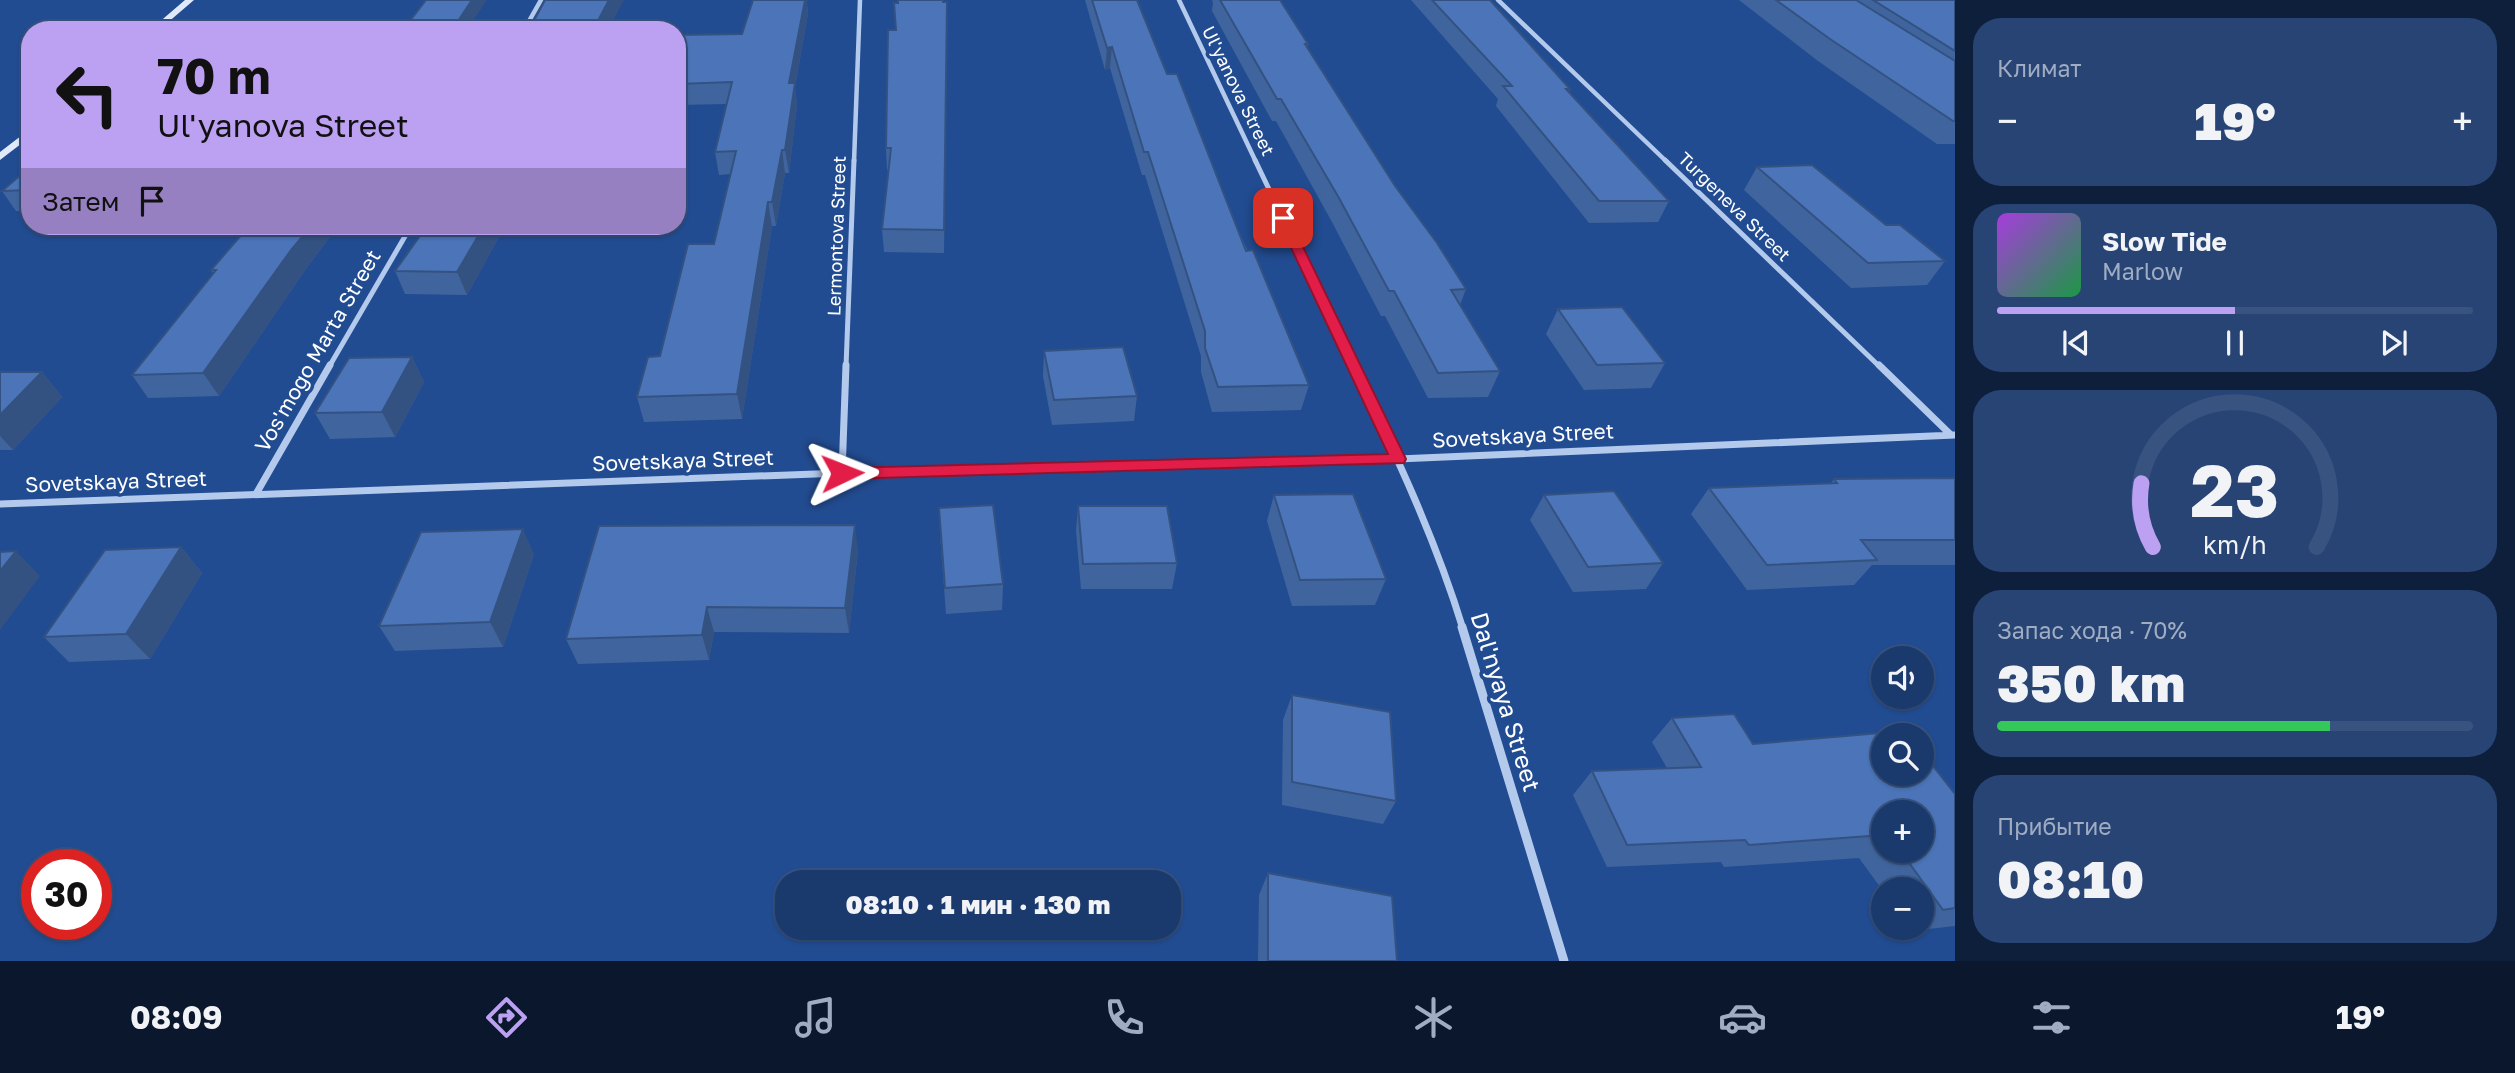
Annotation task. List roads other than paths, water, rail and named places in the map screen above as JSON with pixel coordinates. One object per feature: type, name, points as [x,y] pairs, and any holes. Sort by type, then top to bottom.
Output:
[{"type":"main road","points":[[165,21],[190,0]]},
{"type":"main road","points":[[0,157],[21,140]]},
{"type":"street","points":[[529,21],[541,0]]},
{"type":"street","name":"Lermontova Street","points":[[842,473],[860,0]]},
{"type":"street","name":"Ul'yanova Street","points":[[1179,0],[1398,459]]},
{"type":"street","name":"Turgeneva Street","points":[[1498,0],[1953,435]]},
{"type":"street","name":"Vos'mogo Marta Street","points":[[256,494],[406,235]]},
{"type":"street","name":"Sovetskaya Street","points":[[0,504],[842,473],[1398,459],[1953,435]]},
{"type":"street","name":"Dal'nyaya Street","points":[[1398,459],[1446,573],[1564,961]]}]
